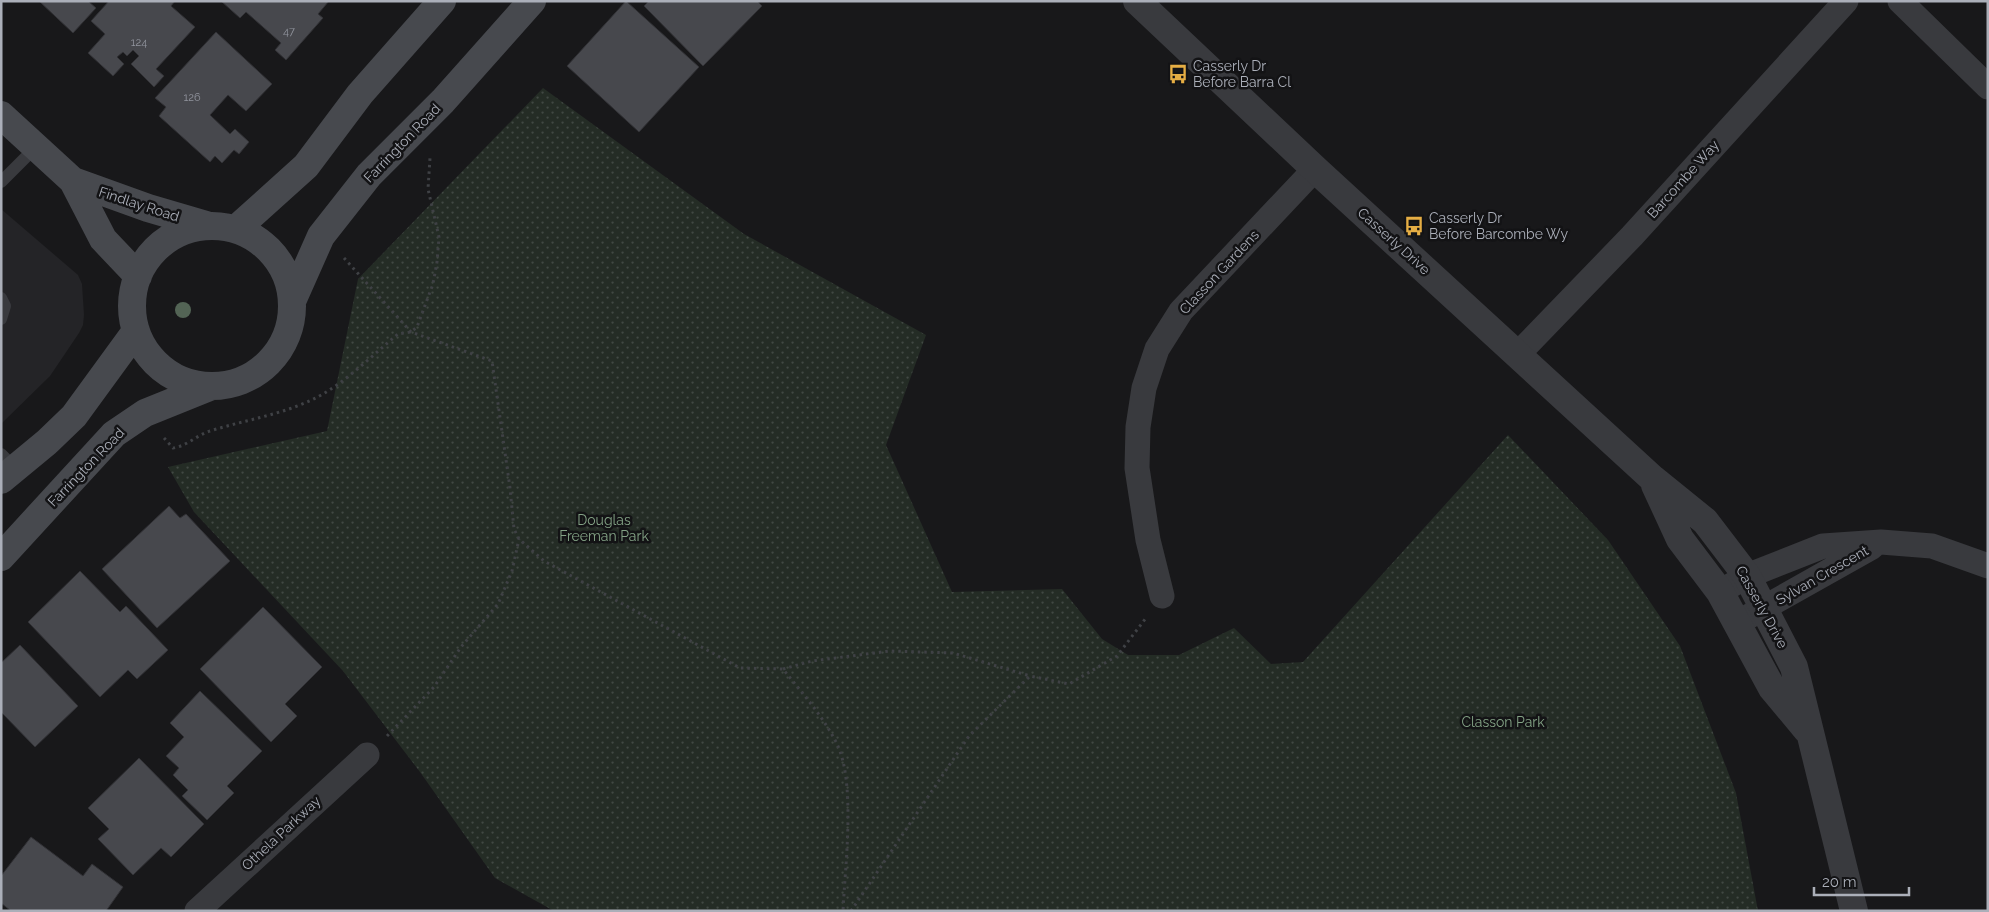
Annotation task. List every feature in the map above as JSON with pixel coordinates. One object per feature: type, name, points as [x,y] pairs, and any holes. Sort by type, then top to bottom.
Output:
[{"type":"main road","points":[[236,228],[306,166],[360,94],[442,1]]},
{"type":"main road","name":"Farrington Road","points":[[293,299],[321,236],[368,175],[443,101],[532,1]]},
{"type":"main road","name":"Findlay Road","points":[[1,116],[73,181],[103,239],[138,276]]},
{"type":"main road","name":"Findlay Road","points":[[73,181],[148,208],[206,225]]},
{"type":"main road","points":[[206,225],[236,228],[258,239],[275,255],[288,275],[293,299],[291,325],[280,350],[262,370],[238,382],[212,386],[187,383],[165,371],[147,354],[136,331],[132,313],[133,294],[138,276],[149,256],[165,241],[184,230],[206,225]]},
{"type":"main road","points":[[6,467],[47,442],[74,416],[136,331]]},
{"type":"main road","name":"Farrington Road","points":[[1,556],[114,434],[145,412],[212,386]]},
{"type":"street","name":"Casserly Drive","points":[[1137,1],[1315,169],[1653,479],[1705,521],[1747,576],[1794,667],[1854,911]]},
{"type":"street","name":"Barcombe Way","points":[[1518,354],[1632,236],[1846,1]]},
{"type":"street","points":[[1900,1],[1988,88]]},
{"type":"street","name":"Classon Gardens","points":[[1162,596],[1148,540],[1137,468],[1138,427],[1144,388],[1157,349],[1181,311],[1315,169]]},
{"type":"street","name":"Casserly Drive","points":[[1653,479],[1680,539],[1720,592],[1772,688],[1812,736]]},
{"type":"street","name":"Sylvan Crescent","points":[[1737,623],[1881,542]]},
{"type":"street","name":"Sylvan Crescent","points":[[1720,592],[1747,576],[1823,546],[1881,542],[1932,546],[1988,566]]},
{"type":"street","name":"Othela Parkway","points":[[197,911],[367,755]]},
{"type":"lane","points":[[1,182],[36,147]]},
{"type":"lane","points":[[1,298],[5,306],[1,319]]},
{"type":"path","points":[[161,433],[166,442],[173,448],[180,447],[200,434],[267,417],[290,409],[323,394],[398,334],[411,332],[417,327],[433,284],[439,237],[428,189],[430,156]]},
{"type":"path","points":[[342,256],[411,332],[492,361],[514,529],[519,540],[544,561],[740,668],[783,669],[812,661],[890,651],[954,652],[1030,676],[1069,684],[1117,656],[1162,596]]},
{"type":"path","points":[[367,755],[434,687],[461,647],[498,604],[512,571],[519,540]]},
{"type":"path","points":[[783,669],[817,712],[837,745],[845,773],[848,822],[842,911]]},
{"type":"path","points":[[851,911],[968,736],[1030,676]]},
{"type":"shaded area","points":[[1,209],[78,275],[82,284],[84,315],[83,325],[79,333],[50,376],[1,424]]},
{"type":"green space","name":"Douglas Freeman Park","points":[[543,88],[744,234],[926,335],[886,445],[952,592],[1062,589],[1102,639],[1128,655],[1179,655],[1234,628],[1271,664],[1303,662],[1508,435],[1608,540],[1680,646],[1736,793],[1758,911],[554,911],[495,878],[420,772],[343,671],[194,512],[168,467],[327,431],[358,279]]},
{"type":"building","points":[[39,1],[88,1],[96,8],[73,33]]},
{"type":"building","points":[[109,1],[175,1],[171,6],[195,27],[156,69],[164,76],[154,87],[131,64],[139,56],[133,50],[127,56],[123,52],[117,57],[124,64],[113,76],[88,53],[105,34],[91,21]]},
{"type":"building","points":[[221,1],[329,1],[318,14],[323,18],[286,60],[275,50],[281,43],[246,12],[240,18]]},
{"type":"building","points":[[626,1],[699,67],[639,132],[567,66]]},
{"type":"building","points":[[649,1],[757,1],[762,6],[703,66],[644,6]]},
{"type":"building","points":[[216,32],[272,84],[246,111],[228,95],[210,115],[230,134],[235,129],[249,142],[239,154],[234,150],[222,163],[215,156],[210,162],[159,116],[166,107],[155,98]]},
{"type":"building","points":[[169,506],[180,518],[186,514],[230,561],[157,628],[102,569]]},
{"type":"building","points":[[80,571],[120,612],[126,606],[168,650],[137,679],[128,670],[100,697],[28,622]]},
{"type":"building","points":[[263,607],[322,667],[285,704],[297,716],[271,742],[200,669]]},
{"type":"building","points":[[20,645],[78,706],[35,747],[1,712],[1,663]]},
{"type":"building","points":[[200,691],[262,751],[227,786],[234,793],[207,820],[182,796],[188,790],[173,775],[179,768],[166,756],[184,737],[170,723]]},
{"type":"building","points":[[139,758],[204,824],[171,857],[161,848],[133,875],[98,839],[109,829],[88,808]]},
{"type":"building","points":[[31,837],[83,876],[92,864],[123,887],[106,911],[11,911],[1,903],[1,876]]},
{"type":"place","name":"Casserly Dr Before Barra Cl","points":[[1178,74]]},
{"type":"place","name":"Casserly Dr Before Barcombe Wy","points":[[1414,226]]},
{"type":"park label","name":"Classon Park","points":[[1503,722]]}]
